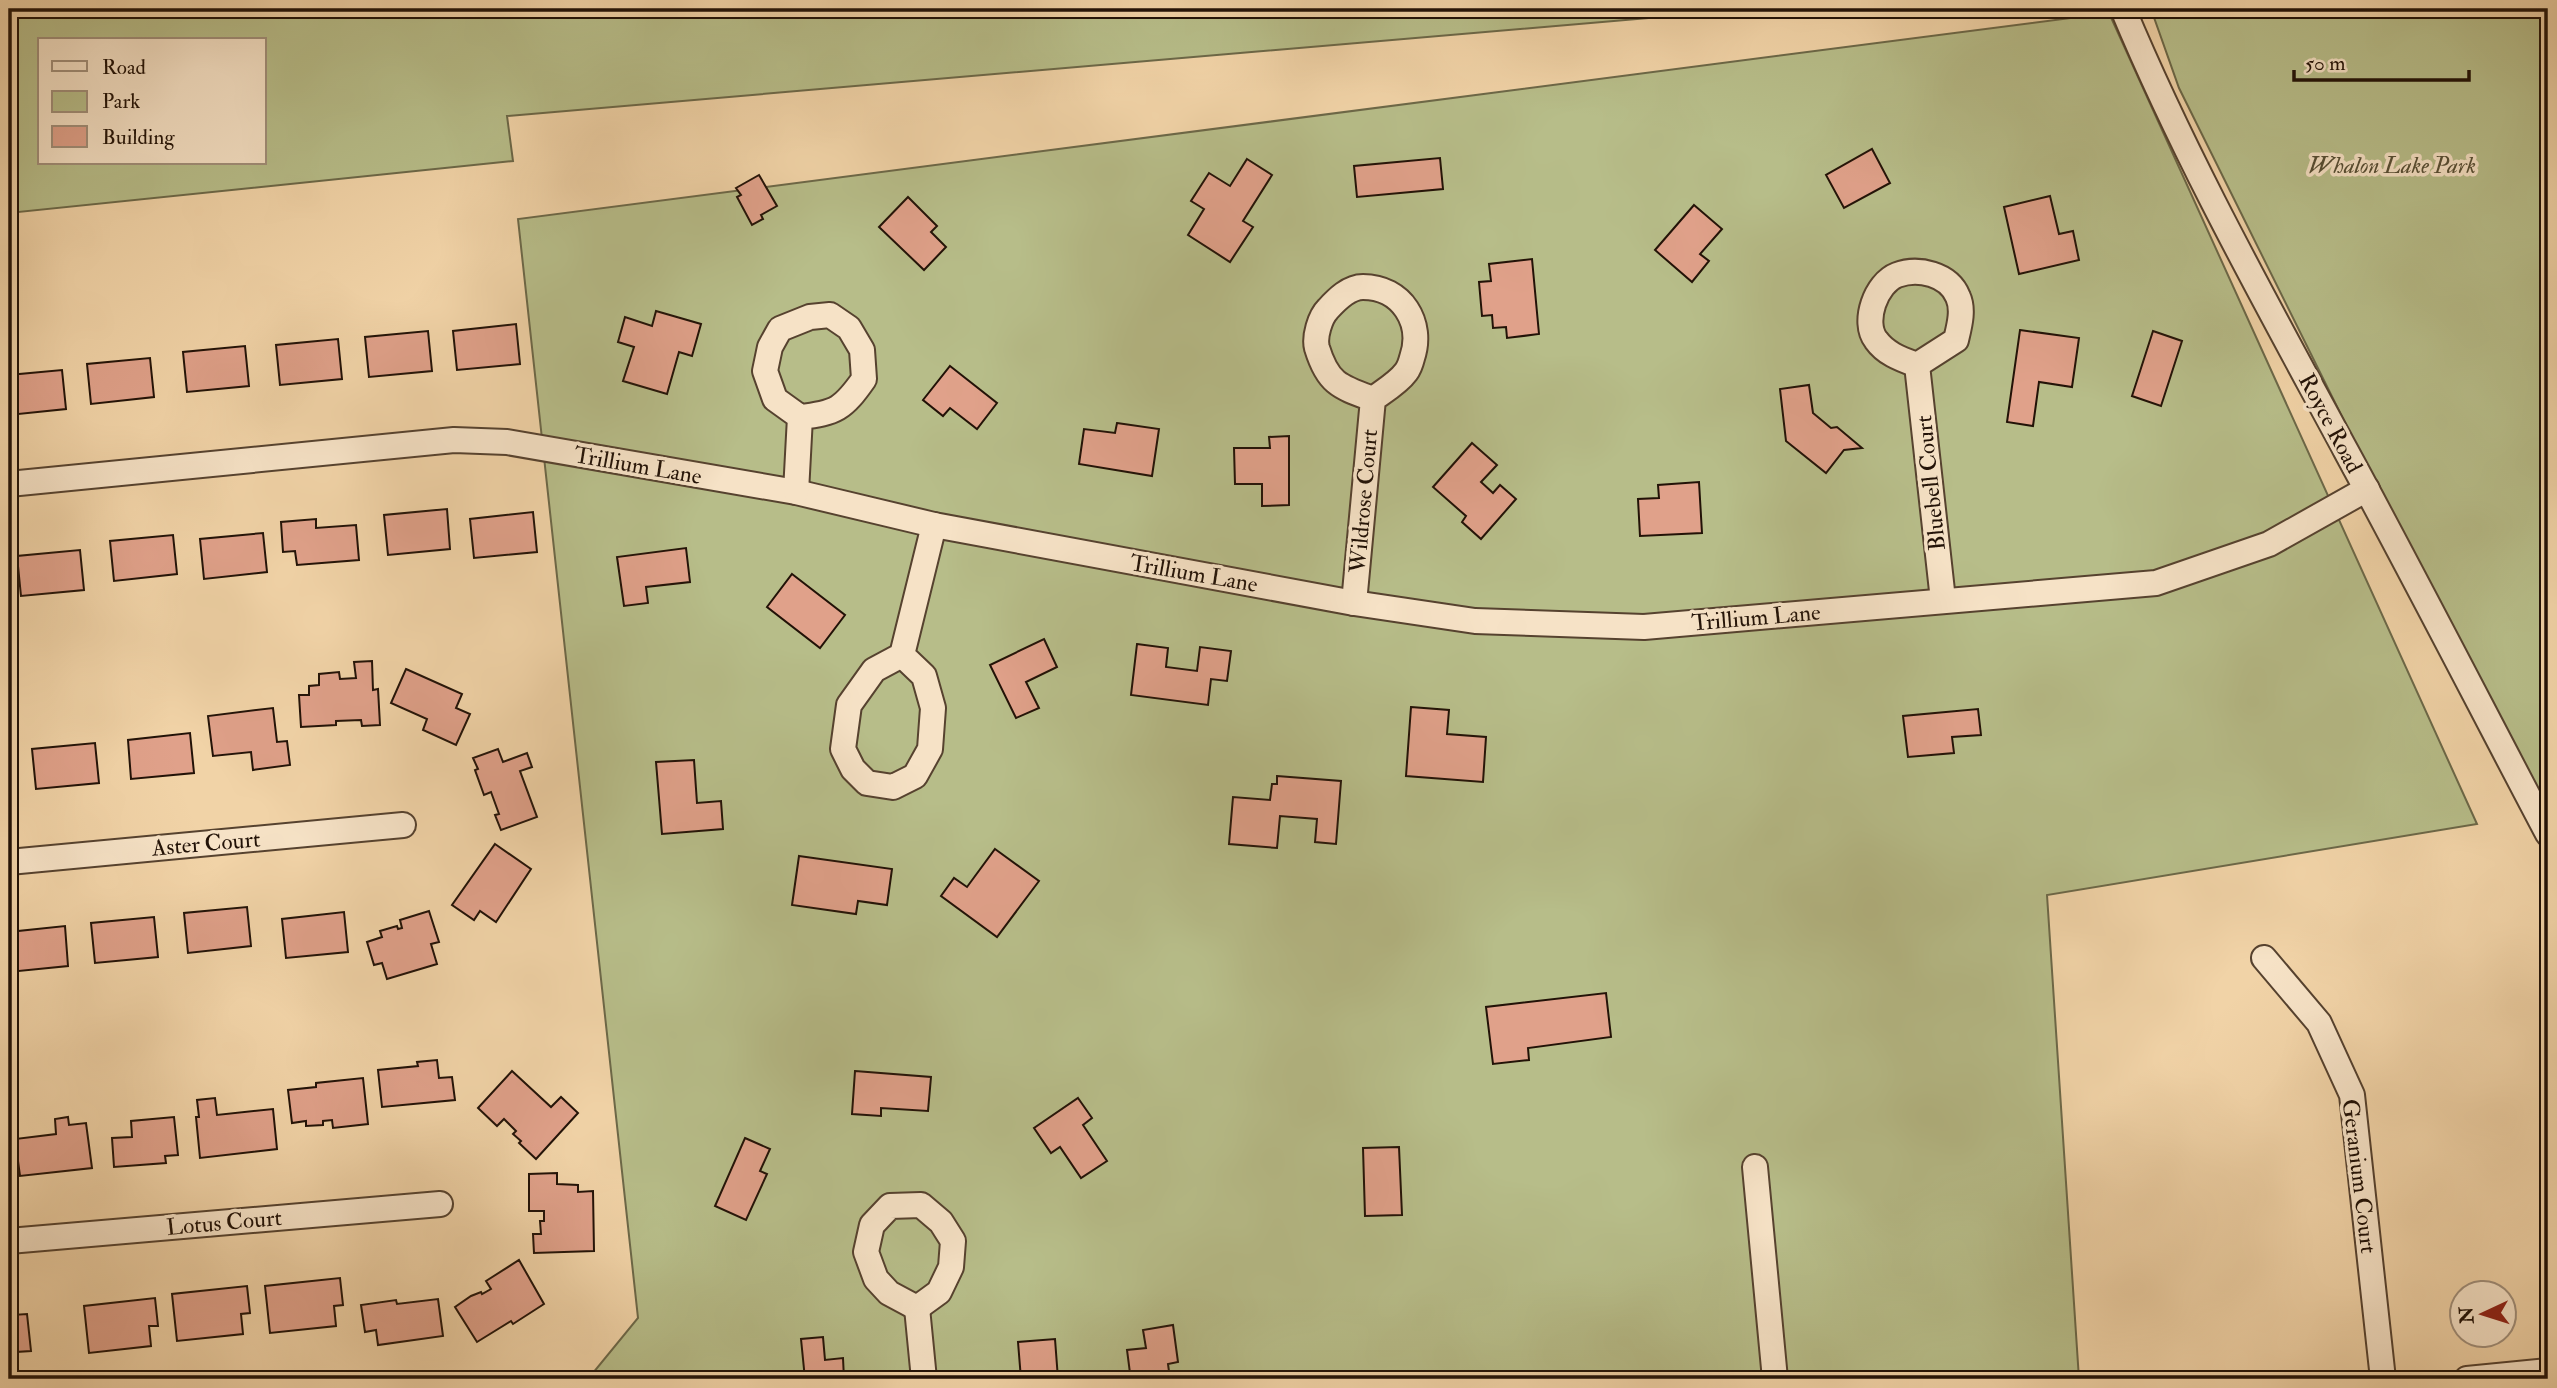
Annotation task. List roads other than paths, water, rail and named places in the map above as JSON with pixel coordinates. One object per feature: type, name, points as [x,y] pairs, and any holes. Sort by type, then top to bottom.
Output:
[{"type":"street","name":"Royce Road","points":[[2123,9],[2153,82],[2206,192],[2367,489],[2548,834]]},
{"type":"street","name":"Wildrose Court","points":[[1354,603],[1373,399],[1408,371],[1416,345],[1415,321],[1399,299],[1380,290],[1362,287],[1341,295],[1322,315],[1316,344],[1324,370],[1342,388],[1373,399]]},
{"type":"street","points":[[830,315],[849,328],[862,350],[864,379],[849,401],[828,414],[800,417],[775,399],[765,371],[769,347],[780,329],[810,317],[830,315]]},
{"type":"street","name":"Bluebell Court","points":[[1917,365],[1943,600]]},
{"type":"street","points":[[796,492],[800,417]]},
{"type":"street","name":"Trillium Lane","points":[[9,484],[454,440],[507,442],[796,492],[934,525],[1354,603],[1475,621],[1644,626],[2156,583],[2269,544],[2367,489]]},
{"type":"street","points":[[902,655],[924,676],[933,708],[930,749],[915,776],[892,787],[867,783],[853,769],[843,749],[849,705],[874,670],[902,655],[934,525]]},
{"type":"street","name":"Aster Court","points":[[9,862],[403,825]]},
{"type":"street","name":"Geranium Court","points":[[2264,958],[2319,1023],[2352,1096],[2383,1379]]},
{"type":"street","points":[[1755,1167],[1775,1379]]},
{"type":"street","name":"Lotus Court","points":[[9,1241],[440,1204]]},
{"type":"street","points":[[917,1308],[923,1379]]},
{"type":"street","points":[[2467,1379],[2548,1371]]},
{"type":"park label","name":"Whalon Lake Park","points":[[2392,165]]}]
